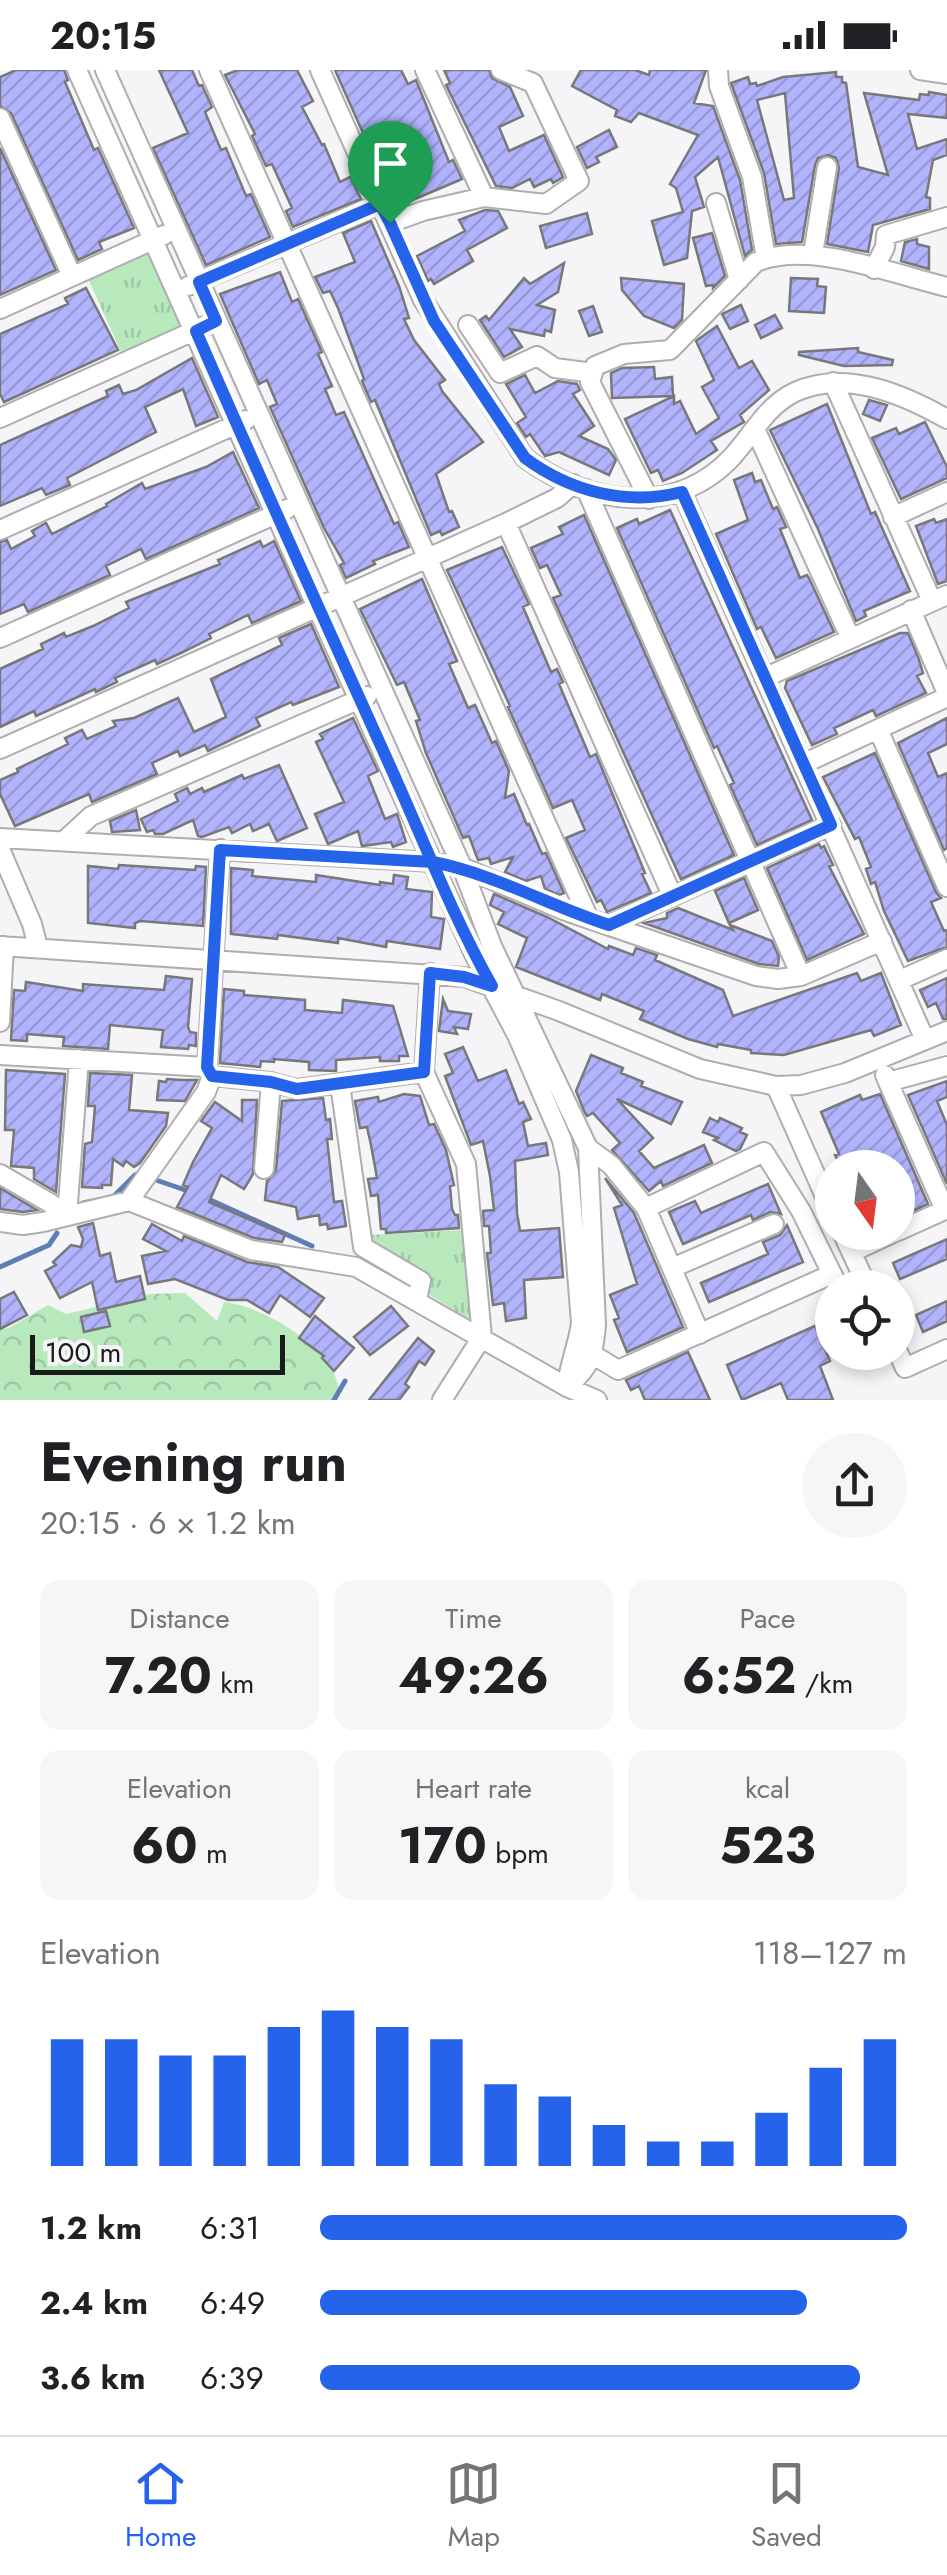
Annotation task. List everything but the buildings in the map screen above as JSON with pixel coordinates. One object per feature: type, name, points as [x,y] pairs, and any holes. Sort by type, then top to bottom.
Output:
[{"type":"street","points":[[77,70],[317,607],[433,862],[517,1034],[562,1140],[569,1172],[582,1324],[578,1346],[569,1361],[567,1387]]},
{"type":"street","points":[[106,70],[462,868],[492,946],[588,1148],[596,1326],[586,1370],[567,1387]]},
{"type":"street","points":[[209,70],[589,919]]},
{"type":"street","points":[[320,70],[434,321],[525,458],[544,472],[614,498],[682,492],[714,475],[780,401],[832,382],[879,390],[947,419]]},
{"type":"street","points":[[425,70],[484,197]]},
{"type":"street","points":[[390,223],[484,197],[546,204],[579,181],[533,83],[501,70]]},
{"type":"street","points":[[718,70],[719,86],[752,177],[766,258]]},
{"type":"street","points":[[920,70],[947,74]]},
{"type":"street","points":[[0,118],[72,276]]},
{"type":"street","points":[[108,138],[131,128]]},
{"type":"street","points":[[814,254],[828,167]]},
{"type":"street","points":[[716,203],[739,280]]},
{"type":"street","points":[[178,290],[380,204]]},
{"type":"street","points":[[874,269],[886,247],[886,235],[947,217]]},
{"type":"street","points":[[0,309],[176,229]]},
{"type":"street","points":[[648,498],[590,382],[596,366],[624,354],[670,350],[756,262],[766,258],[814,254],[947,288]]},
{"type":"street","points":[[0,418],[216,321]]},
{"type":"street","points":[[468,325],[500,373],[537,356],[555,368],[593,373]]},
{"type":"street","points":[[764,678],[940,598],[893,517],[832,382]]},
{"type":"street","points":[[0,530],[259,414]]},
{"type":"street","points":[[755,429],[850,637]]},
{"type":"street","points":[[0,749],[341,598],[579,487]]},
{"type":"street","points":[[579,487],[801,976]]},
{"type":"street","points":[[682,492],[925,1040]]},
{"type":"street","points":[[893,517],[947,492]]},
{"type":"street","points":[[0,638],[299,504]]},
{"type":"street","points":[[506,522],[672,894]]},
{"type":"street","points":[[803,764],[947,695],[911,610]]},
{"type":"street","points":[[66,839],[91,816],[382,689]]},
{"type":"street","points":[[878,729],[947,887]]},
{"type":"street","points":[[609,925],[831,825]]},
{"type":"street","points":[[0,838],[433,862],[462,868],[589,919],[756,976],[801,976],[882,942]]},
{"type":"street","points":[[0,849],[7,880],[38,947]]},
{"type":"street","points":[[128,1202],[206,1092],[220,850]]},
{"type":"street","points":[[0,1022],[2,946],[464,977],[700,1069],[776,1086],[824,1079],[947,1031]]},
{"type":"street","points":[[900,980],[947,958]]},
{"type":"street","points":[[430,973],[424,1072],[466,1164],[482,1336],[442,1400]]},
{"type":"street","points":[[0,1055],[210,1072],[297,1089],[424,1072]]},
{"type":"street","points":[[67,1216],[79,1059]]},
{"type":"street","points":[[878,1060],[946,1210],[915,1224]]},
{"type":"street","points":[[888,1082],[947,1066]]},
{"type":"street","points":[[264,1169],[271,1082]]},
{"type":"street","points":[[340,1084],[363,1247],[420,1281],[417,1299]]},
{"type":"street","points":[[776,1086],[815,1174]]},
{"type":"street","points":[[588,1148],[611,1165],[646,1208],[700,1334]]},
{"type":"street","points":[[646,1208],[764,1152],[801,1212],[830,1270]]},
{"type":"street","points":[[0,1174],[67,1216]]},
{"type":"street","points":[[0,1222],[23,1224],[128,1202],[252,1250],[356,1267],[567,1387],[597,1400]]},
{"type":"street","points":[[672,1268],[774,1224]]},
{"type":"street","points":[[856,1250],[852,1252],[860,1270]]},
{"type":"street","points":[[592,1354],[618,1370],[815,1289]]},
{"type":"street","points":[[915,1363],[947,1349]]},
{"type":"green space","points":[[150,248],[184,324],[121,352],[87,276]]},
{"type":"green space","points":[[465,1230],[474,1313],[468,1319],[425,1292],[370,1243],[368,1235]]},
{"type":"green space","points":[[185,1293],[217,1321],[224,1302],[252,1309],[295,1332],[328,1362],[340,1392],[334,1400],[0,1400],[0,1330],[48,1305],[66,1314],[150,1294]]},
{"type":"waterway","points":[[113,1197],[135,1175]]},
{"type":"waterway","points":[[153,1179],[191,1192]]},
{"type":"waterway","points":[[206,1198],[312,1246]]},
{"type":"waterway","points":[[83,1203],[98,1200]]},
{"type":"waterway","points":[[0,1267],[49,1245],[57,1233]]},
{"type":"waterway","points":[[334,1400],[345,1381]]},
{"type":"route","points":[[390,223],[380,204],[199,282],[216,321],[196,331],[317,607],[360,699],[433,862],[474,954],[492,986],[464,977],[430,973],[424,1072],[297,1089],[212,1076],[207,1067],[220,850],[433,862],[462,868],[609,925],[831,825],[682,492],[631,500],[614,498],[544,472],[525,458],[434,321],[390,223]]}]
